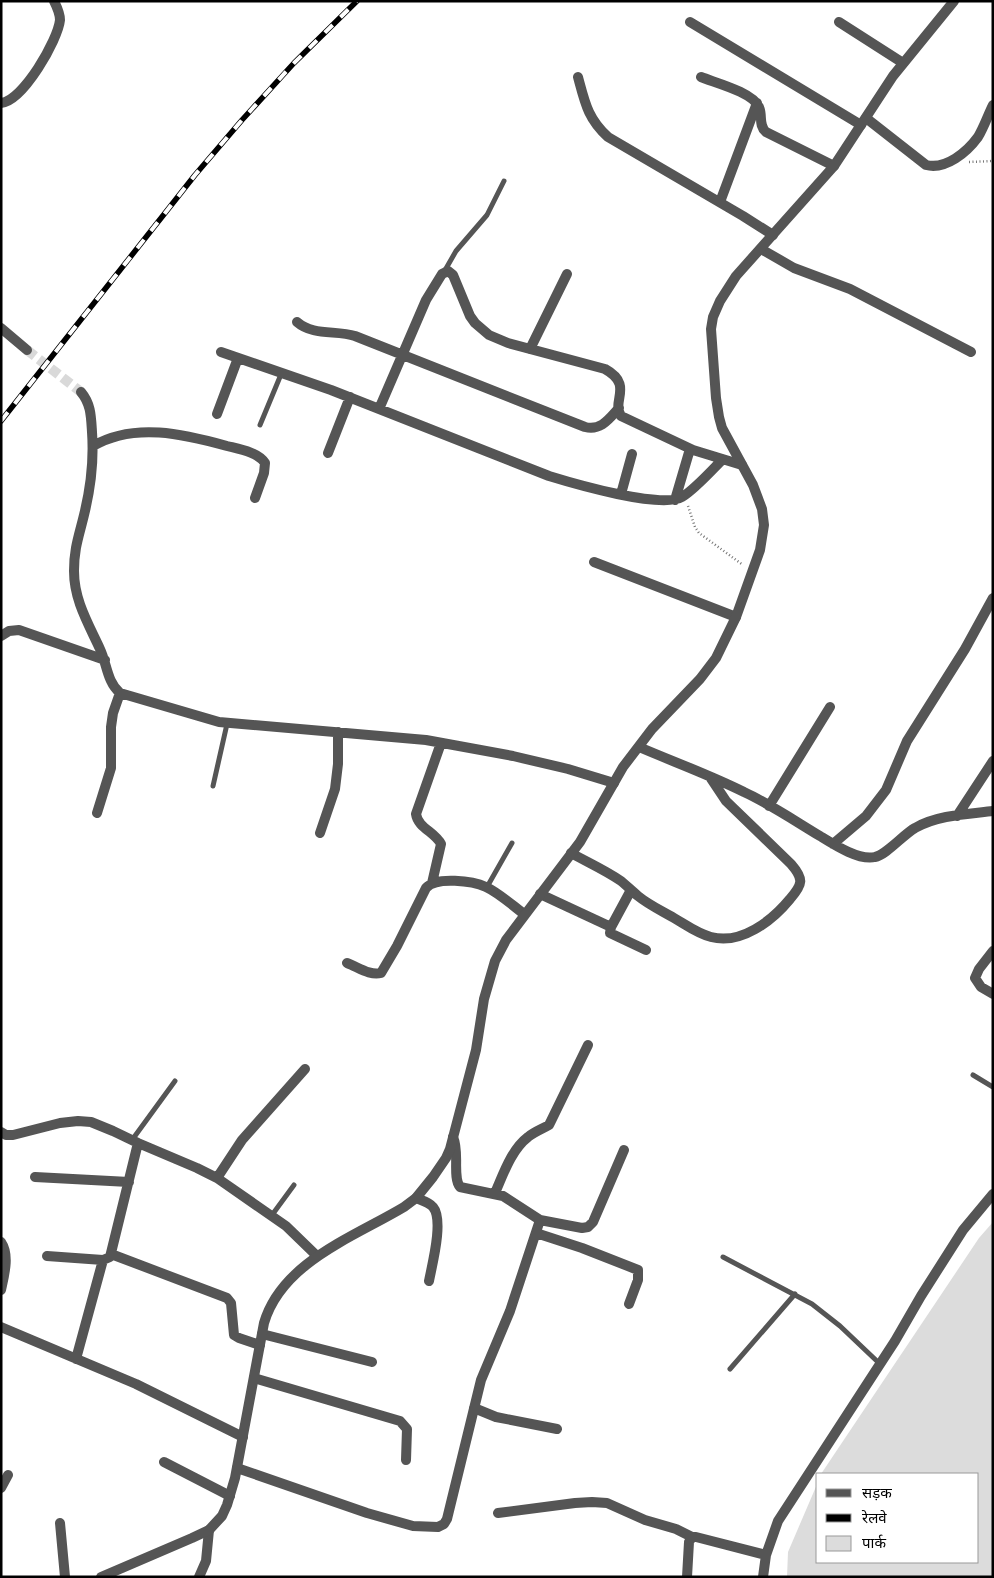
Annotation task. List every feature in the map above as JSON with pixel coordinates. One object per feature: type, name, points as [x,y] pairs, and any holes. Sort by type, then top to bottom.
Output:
[{"type":"street","points":[[1,103],[12,100],[18,94],[29,81],[51,44],[60,21],[54,1]]},
{"type":"street","points":[[101,1577],[175,1547],[209,1530],[222,1516],[230,1496],[237,1468],[262,1334],[268,1310],[273,1300],[299,1270],[317,1256],[397,1211],[416,1198],[446,1158],[476,1050],[484,999],[495,961],[506,940],[524,914],[595,818],[614,783],[652,729],[700,679],[716,658],[736,617],[760,550],[764,525],[762,509],[753,485],[722,428],[716,398],[711,329],[713,317],[720,301],[736,276],[834,166],[892,76],[954,1]]},
{"type":"street","points":[[690,22],[863,122],[926,166],[942,166],[967,148],[977,138],[993,105]]},
{"type":"street","points":[[839,22],[903,63]]},
{"type":"street","points":[[578,77],[590,117],[608,137],[773,235]]},
{"type":"street","points":[[701,77],[746,95],[757,103],[761,112],[761,125],[766,132],[834,166]]},
{"type":"street","points":[[720,202],[757,103]]},
{"type":"street","points":[[761,249],[794,268],[857,293],[971,352]]},
{"type":"street","points":[[379,409],[426,300],[440,276],[448,271],[453,275],[466,308],[475,323],[488,335],[530,349],[605,369],[612,374],[620,385],[619,408],[620,415],[624,418],[690,449],[742,465]]},
{"type":"street","points":[[530,349],[567,274]]},
{"type":"street","points":[[297,322],[307,329],[319,332],[348,334],[591,429],[602,426],[619,408]]},
{"type":"street","points":[[1,328],[26,350]]},
{"type":"street","points":[[220,352],[350,397],[549,476],[577,485],[655,500],[680,498],[722,460]]},
{"type":"street","points":[[217,414],[238,358]]},
{"type":"street","points":[[81,392],[90,406],[93,446],[91,484],[75,549],[74,572],[79,606],[105,660],[111,683],[120,693],[227,724],[338,732],[441,743],[513,756],[568,769],[614,783]]},
{"type":"street","points":[[328,453],[350,397]]},
{"type":"street","points":[[93,446],[106,439],[121,435],[166,432],[191,436],[243,450],[258,456],[265,463],[264,473],[255,498]]},
{"type":"street","points":[[680,498],[690,449]]},
{"type":"street","points":[[621,494],[632,454]]},
{"type":"street","points":[[594,562],[736,617]]},
{"type":"street","points":[[833,844],[866,816],[886,790],[907,741],[960,656],[993,598]]},
{"type":"street","points":[[1,636],[9,631],[19,630],[105,660]]},
{"type":"street","points":[[97,813],[111,768],[111,727],[120,693]]},
{"type":"street","points":[[770,806],[830,707]]},
{"type":"street","points":[[320,833],[334,789],[338,764],[338,732]]},
{"type":"street","points":[[432,883],[441,844],[418,821],[416,814],[441,743]]},
{"type":"street","points":[[639,747],[745,792],[833,844],[867,858],[880,855],[915,827],[957,816],[993,811]]},
{"type":"street","points":[[957,816],[993,761]]},
{"type":"street","points":[[570,854],[619,880],[648,903],[693,930],[709,937],[718,939],[733,938],[751,931],[769,921],[784,907],[798,890],[800,879],[798,872],[726,801],[710,777]]},
{"type":"street","points":[[348,963],[370,973],[382,973],[426,888],[432,883],[444,881],[470,882],[487,887],[524,914]]},
{"type":"street","points":[[631,890],[610,932],[612,935],[646,950]]},
{"type":"street","points":[[540,894],[611,927]]},
{"type":"street","points":[[993,951],[975,978],[981,987],[993,994]]},
{"type":"street","points":[[495,1193],[506,1167],[526,1138],[548,1125],[551,1121],[588,1045]]},
{"type":"street","points":[[217,1178],[242,1140],[305,1069]]},
{"type":"street","points":[[1,1132],[6,1135],[13,1135],[60,1123],[85,1121],[113,1130],[135,1142],[189,1164],[217,1178],[272,1215],[299,1237],[317,1256]]},
{"type":"street","points":[[453,1137],[457,1152],[458,1185],[464,1188],[495,1193],[512,1201],[540,1220],[574,1228],[591,1225],[624,1150]]},
{"type":"street","points":[[76,1359],[129,1182],[135,1142]]},
{"type":"street","points":[[35,1177],[129,1182]]},
{"type":"street","points":[[763,1577],[766,1555],[778,1521],[880,1364],[963,1230],[993,1194]]},
{"type":"street","points":[[416,1198],[431,1205],[438,1217],[438,1230],[429,1281]]},
{"type":"street","points":[[237,1468],[367,1513],[413,1526],[427,1528],[438,1527],[444,1524],[447,1519],[481,1380],[510,1311],[540,1220]]},
{"type":"street","points":[[536,1233],[582,1248],[638,1270],[638,1280],[628,1304]]},
{"type":"street","points":[[1,1242],[4,1245],[6,1258],[1,1290]]},
{"type":"street","points":[[47,1256],[107,1257],[227,1298],[231,1303],[234,1335],[260,1345]]},
{"type":"street","points":[[1,1327],[136,1384],[242,1438]]},
{"type":"street","points":[[262,1334],[372,1362]]},
{"type":"street","points":[[254,1378],[400,1421],[408,1429],[406,1460]]},
{"type":"street","points":[[474,1408],[496,1417],[557,1429]]},
{"type":"street","points":[[164,1462],[230,1496]]},
{"type":"street","points":[[1,1488],[8,1475]]},
{"type":"street","points":[[498,1513],[575,1503],[607,1503],[692,1537],[766,1555]]},
{"type":"street","points":[[60,1523],[65,1577]]},
{"type":"street","points":[[199,1577],[206,1561],[209,1530]]},
{"type":"street","points":[[687,1577],[689,1542],[692,1537]]},
{"type":"lane","points":[[444,272],[456,251],[487,215],[504,181]]},
{"type":"lane","points":[[260,425],[282,372]]},
{"type":"lane","points":[[213,786],[227,724]]},
{"type":"lane","points":[[487,887],[512,843]]},
{"type":"lane","points":[[973,1075],[993,1087]]},
{"type":"lane","points":[[135,1142],[175,1081]]},
{"type":"lane","points":[[272,1215],[294,1185]]},
{"type":"lane","points":[[723,1257],[812,1304],[840,1326],[880,1364]]},
{"type":"lane","points":[[730,1369],[794,1294]]},
{"type":"path","points":[[969,162],[993,161]]},
{"type":"path","points":[[680,498],[699,533],[752,572]]},
{"type":"green space","points":[[993,1222],[993,1577],[787,1577],[788,1552],[816,1487],[816,1563],[979,1563],[979,1473],[822,1473],[979,1238]]},
{"type":"tunnel","points":[[27,350],[81,392]]},
{"type":"railway","points":[[1,421],[195,175],[294,63],[357,1]]}]
